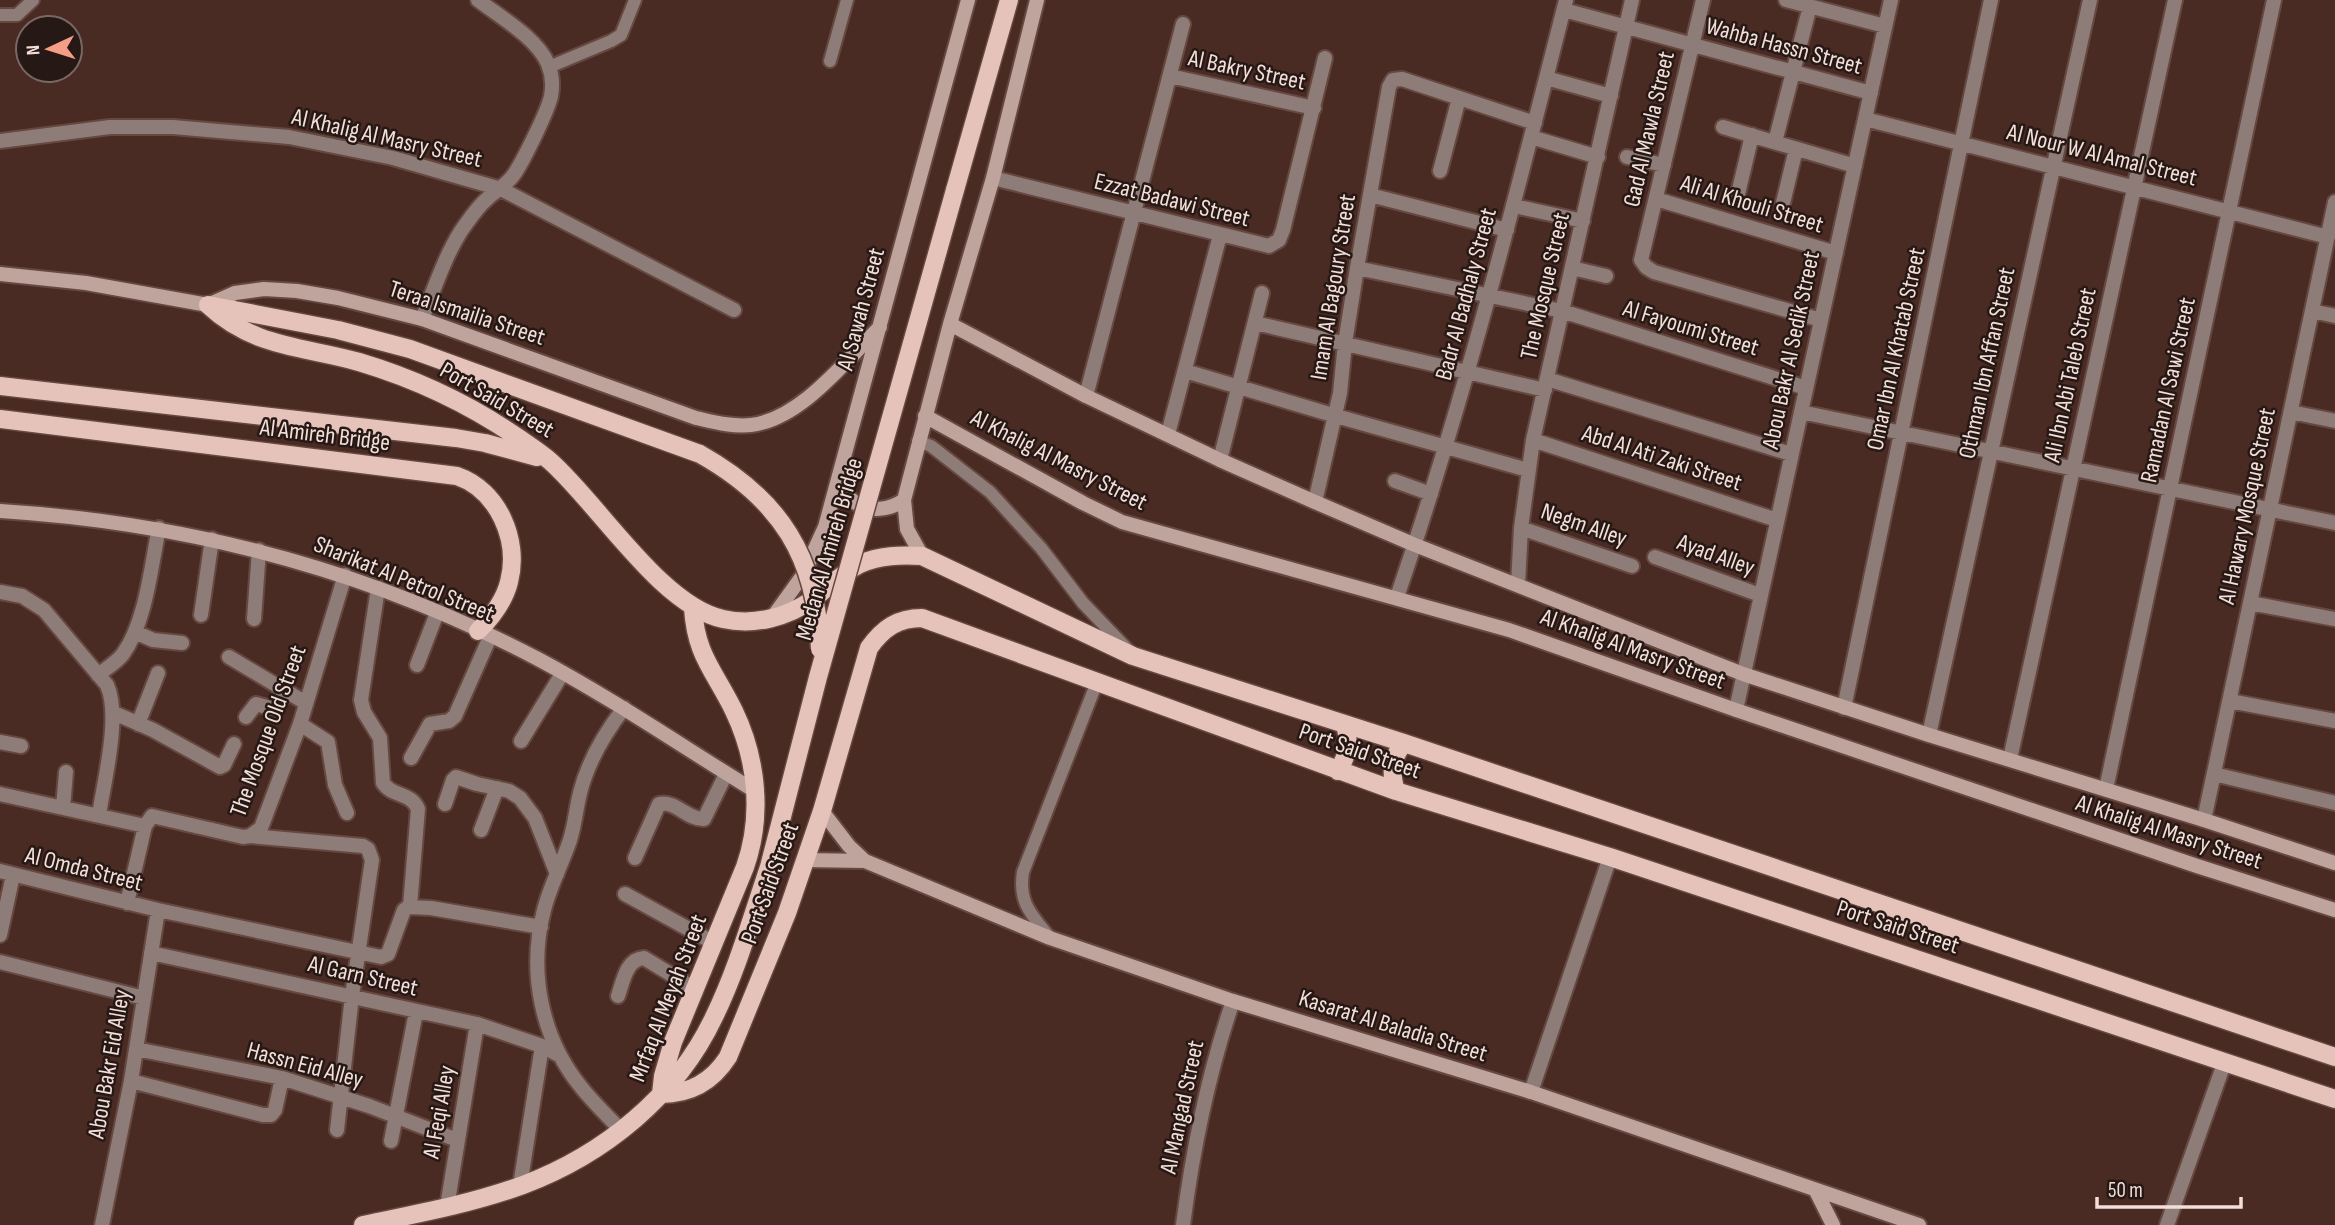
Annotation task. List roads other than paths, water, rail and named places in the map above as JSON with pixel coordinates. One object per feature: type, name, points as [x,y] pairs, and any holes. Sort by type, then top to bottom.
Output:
[{"type":"main road","name":"Medan Al Amireh Bridge","points":[[661,1094],[699,1045],[715,1017],[769,867],[818,677],[1009,0]]},
{"type":"main road","points":[[208,306],[338,330],[410,349],[700,454],[746,483],[782,523],[796,545],[815,596],[820,636],[818,677]]},
{"type":"main road","name":"Port Said Street","points":[[208,306],[228,323],[254,337],[360,362],[425,386],[491,419],[551,461],[650,569],[693,607],[708,615],[740,621],[772,618],[802,606],[844,573],[862,564],[891,556],[922,556],[1133,656],[1404,743],[2335,1056]]},
{"type":"main road","name":"Al Amireh Bridge","points":[[0,386],[456,438],[551,461]]},
{"type":"main road","name":"Al Amireh Bridge","points":[[0,419],[457,476],[469,480],[491,500],[499,512],[506,525],[512,554],[509,583],[488,621],[484,634]]},
{"type":"main road","name":"Mrfaq Al Meyah Street","points":[[363,1225],[447,1207],[520,1186],[573,1162],[621,1130],[661,1094],[667,1058],[752,848],[755,820],[755,791],[744,736],[704,659],[696,633],[693,607]]},
{"type":"main road","name":"Port Said Street","points":[[661,1094],[695,1088],[714,1075],[728,1057],[774,947],[822,811],[869,648],[877,637],[897,622],[922,618],[1396,791],[1610,858],[2335,1099]]},
{"type":"main road","points":[[1338,771],[1349,744],[1345,725]]},
{"type":"main road","points":[[1396,791],[1391,774],[1392,766],[1404,743]]},
{"type":"street","points":[[422,319],[460,234],[487,198],[501,189],[515,173],[547,109],[551,95],[549,67],[542,54],[533,43],[478,0]]},
{"type":"street","name":"Al Sawah Street","points":[[772,618],[789,597],[815,552],[825,527],[968,0]]},
{"type":"street","points":[[922,556],[907,529],[904,500],[950,324],[993,178],[1037,0]]},
{"type":"street","name":"The Mosque Street","points":[[1518,584],[1521,528],[1533,440],[1633,0]]},
{"type":"street","name":"Gad Al Mawla Street","points":[[1703,0],[1641,260],[1654,272],[1821,320]]},
{"type":"street","points":[[1787,0],[1885,26]]},
{"type":"street","name":"Abou Bakr Al Sedik Street","points":[[1736,710],[1891,0]]},
{"type":"street","name":"Omar Ibn Al Khatab Street","points":[[1844,708],[1992,0]]},
{"type":"street","name":"Othman Ibn Affan Street","points":[[1929,735],[2090,0]]},
{"type":"street","name":"Ali Ibn Abi Taleb Street","points":[[2010,759],[2175,0]]},
{"type":"street","name":"Ramadan Al Sawi Street","points":[[2106,789],[2274,0]]},
{"type":"street","name":"Wahba Hassn Street","points":[[1565,5],[1627,27],[1871,93]]},
{"type":"street","name":"Badr Al Badhaly Street","points":[[1397,597],[1447,446],[1490,296],[1565,5]]},
{"type":"street","points":[[1775,142],[1810,6]]},
{"type":"street","points":[[1086,396],[1183,24]]},
{"type":"street","name":"Ezzat Badawi Street","points":[[993,178],[1269,246],[1279,240],[1325,58]]},
{"type":"street","name":"Al Bakry Street","points":[[1170,76],[1314,108]]},
{"type":"street","points":[[1546,78],[1611,96]]},
{"type":"street","name":"Imam Al Bagoury Street","points":[[1315,502],[1336,416],[1357,268],[1389,87],[1393,80],[1402,79],[1459,98]]},
{"type":"street","points":[[1440,172],[1459,98],[1598,157]]},
{"type":"street","name":"Al Nour W Al Amal Street","points":[[1865,119],[2328,237]]},
{"type":"street","name":"Al Khalig Al Masry Street","points":[[0,141],[110,127],[173,127],[278,135],[393,158],[501,189],[734,310]]},
{"type":"street","points":[[1723,127],[1855,166]]},
{"type":"street","points":[[1738,194],[1752,135]]},
{"type":"street","points":[[1783,202],[1796,149]]},
{"type":"street","points":[[1627,157],[1664,165]]},
{"type":"street","points":[[1370,195],[1507,230]]},
{"type":"street","name":"Ali Al Khouli Street","points":[[1656,199],[1836,253]]},
{"type":"street","points":[[1514,206],[1583,221]]},
{"type":"street","name":"Al Hawary Mosque Street","points":[[2204,820],[2334,210]]},
{"type":"street","points":[[1168,434],[1220,235]]},
{"type":"street","name":"Al Fayoumi Street","points":[[1357,268],[1562,312],[1806,388]]},
{"type":"street","points":[[1572,268],[1606,276]]},
{"type":"street","points":[[0,274],[86,283],[208,306]]},
{"type":"street","name":"Teraa Ismailia Street","points":[[208,306],[235,293],[257,289],[280,289],[338,298],[422,319],[696,418],[732,425],[768,421],[800,405],[880,327]]},
{"type":"street","points":[[1220,460],[1262,293]]},
{"type":"street","points":[[2312,311],[2335,316]]},
{"type":"street","points":[[1255,323],[1468,372],[1546,385],[1791,454]]},
{"type":"street","name":"Al Khalig Al Masry Street","points":[[950,324],[1086,396],[1315,502],[1415,545],[1744,674],[2335,863]]},
{"type":"street","points":[[1185,371],[1528,470]]},
{"type":"street","points":[[1801,412],[2335,523]]},
{"type":"street","points":[[2291,412],[2335,421]]},
{"type":"street","name":"Al Khalig Al Masry Street","points":[[925,416],[1122,522],[1509,629],[1736,710],[2183,862],[2335,910]]},
{"type":"street","name":"Abd Al Ati Zaki Street","points":[[1533,440],[1777,520]]},
{"type":"street","points":[[841,469],[844,489],[857,504],[876,510],[886,509],[904,500]]},
{"type":"street","points":[[1395,481],[1431,494]]},
{"type":"street","name":"Sharikat Al Petrol Street","points":[[0,511],[50,514],[159,528],[259,550],[345,575],[484,634],[562,674],[624,708],[755,791]]},
{"type":"street","points":[[98,675],[123,654],[135,632],[159,528]]},
{"type":"street","name":"Negm Alley","points":[[1521,528],[1632,566]]},
{"type":"street","points":[[201,615],[212,539]]},
{"type":"street","points":[[254,619],[259,550]]},
{"type":"street","name":"Ayad Alley","points":[[1656,557],[1760,595]]},
{"type":"street","name":"The Mosque Old Street","points":[[145,826],[149,818],[157,816],[243,837],[250,836],[261,828],[300,724],[345,575]]},
{"type":"street","points":[[378,588],[361,700],[364,712],[380,738],[383,783],[387,788],[408,796],[418,809],[410,906],[541,927]]},
{"type":"street","points":[[0,593],[22,596],[44,610],[111,694],[114,713],[99,816]]},
{"type":"street","points":[[2250,603],[2335,619]]},
{"type":"street","points":[[417,665],[437,613]]},
{"type":"street","points":[[135,632],[153,640],[182,643]]},
{"type":"street","points":[[411,758],[430,724],[449,721],[455,716],[484,634]]},
{"type":"street","points":[[229,657],[306,703]]},
{"type":"street","points":[[138,724],[158,673]]},
{"type":"street","points":[[521,741],[562,674]]},
{"type":"street","points":[[246,717],[258,704],[274,709],[287,691]]},
{"type":"street","points":[[2230,701],[2335,721]]},
{"type":"street","points":[[621,1130],[580,1086],[560,1056],[549,1032],[538,980],[538,953],[547,899],[575,824],[580,793],[590,763],[604,735],[624,708]]},
{"type":"street","points":[[114,713],[153,730],[220,767],[224,765],[234,744]]},
{"type":"street","points":[[300,724],[328,742],[335,785],[346,813]]},
{"type":"street","points":[[0,742],[21,746]]},
{"type":"street","points":[[62,807],[66,772]]},
{"type":"street","points":[[635,858],[659,804],[668,803],[697,819],[704,818],[726,774]]},
{"type":"street","points":[[2214,774],[2335,803]]},
{"type":"street","points":[[446,804],[456,777],[509,791],[528,807],[557,874]]},
{"type":"street","points":[[481,830],[497,788]]},
{"type":"street","points":[[0,794],[145,826],[127,902]]},
{"type":"street","name":"Kasarat Al Baladia Street","points":[[822,811],[849,846],[865,861],[1050,938],[1233,1001],[1531,1092],[1914,1224]]},
{"type":"street","points":[[250,836],[363,846],[368,849],[372,860],[352,996],[337,1130]]},
{"type":"street","points":[[1531,1092],[1610,858]]},
{"type":"street","name":"Kasarat Al Baladia Street","points":[[805,860],[865,861]]},
{"type":"street","points":[[0,934],[7,873]]},
{"type":"street","name":"Al Omda Street","points":[[7,873],[158,910]]},
{"type":"street","points":[[625,894],[714,943]]},
{"type":"street","name":"Al Garn Street","points":[[158,910],[381,957],[388,954],[404,910],[410,906]]},
{"type":"street","name":"Abou Bakr Eid Alley","points":[[102,1225],[131,1081],[158,910]]},
{"type":"street","name":"Al Garn Street","points":[[151,953],[477,1024],[542,1046],[560,1056]]},
{"type":"street","points":[[618,996],[631,962],[637,958],[644,958],[695,989]]},
{"type":"street","points":[[0,962],[144,998]]},
{"type":"street","name":"Al Mangad Street","points":[[1183,1225],[1202,1106],[1218,1044],[1233,1001]]},
{"type":"street","points":[[391,1141],[415,1012]]},
{"type":"street","name":"Al Feqi Alley","points":[[447,1207],[477,1024]]},
{"type":"street","points":[[520,1186],[542,1046]]},
{"type":"street","name":"Hassn Eid Alley","points":[[136,1049],[282,1078],[341,1096],[457,1140]]},
{"type":"street","points":[[2167,1225],[2225,1061]]},
{"type":"street","points":[[131,1081],[271,1115],[275,1110],[282,1078]]},
{"type":"street","points":[[1816,1191],[1833,1225]]},
{"type":"lane","points":[[0,15],[17,16],[33,0]]},
{"type":"lane","points":[[549,67],[621,35],[635,0]]},
{"type":"lane","points":[[830,61],[847,0]]},
{"type":"lane","name":"Port Said Street","points":[[918,441],[930,446],[990,492],[1041,548],[1083,603],[1133,656]]},
{"type":"lane","points":[[1050,938],[1024,902],[1021,887],[1023,872],[1097,682]]}]
